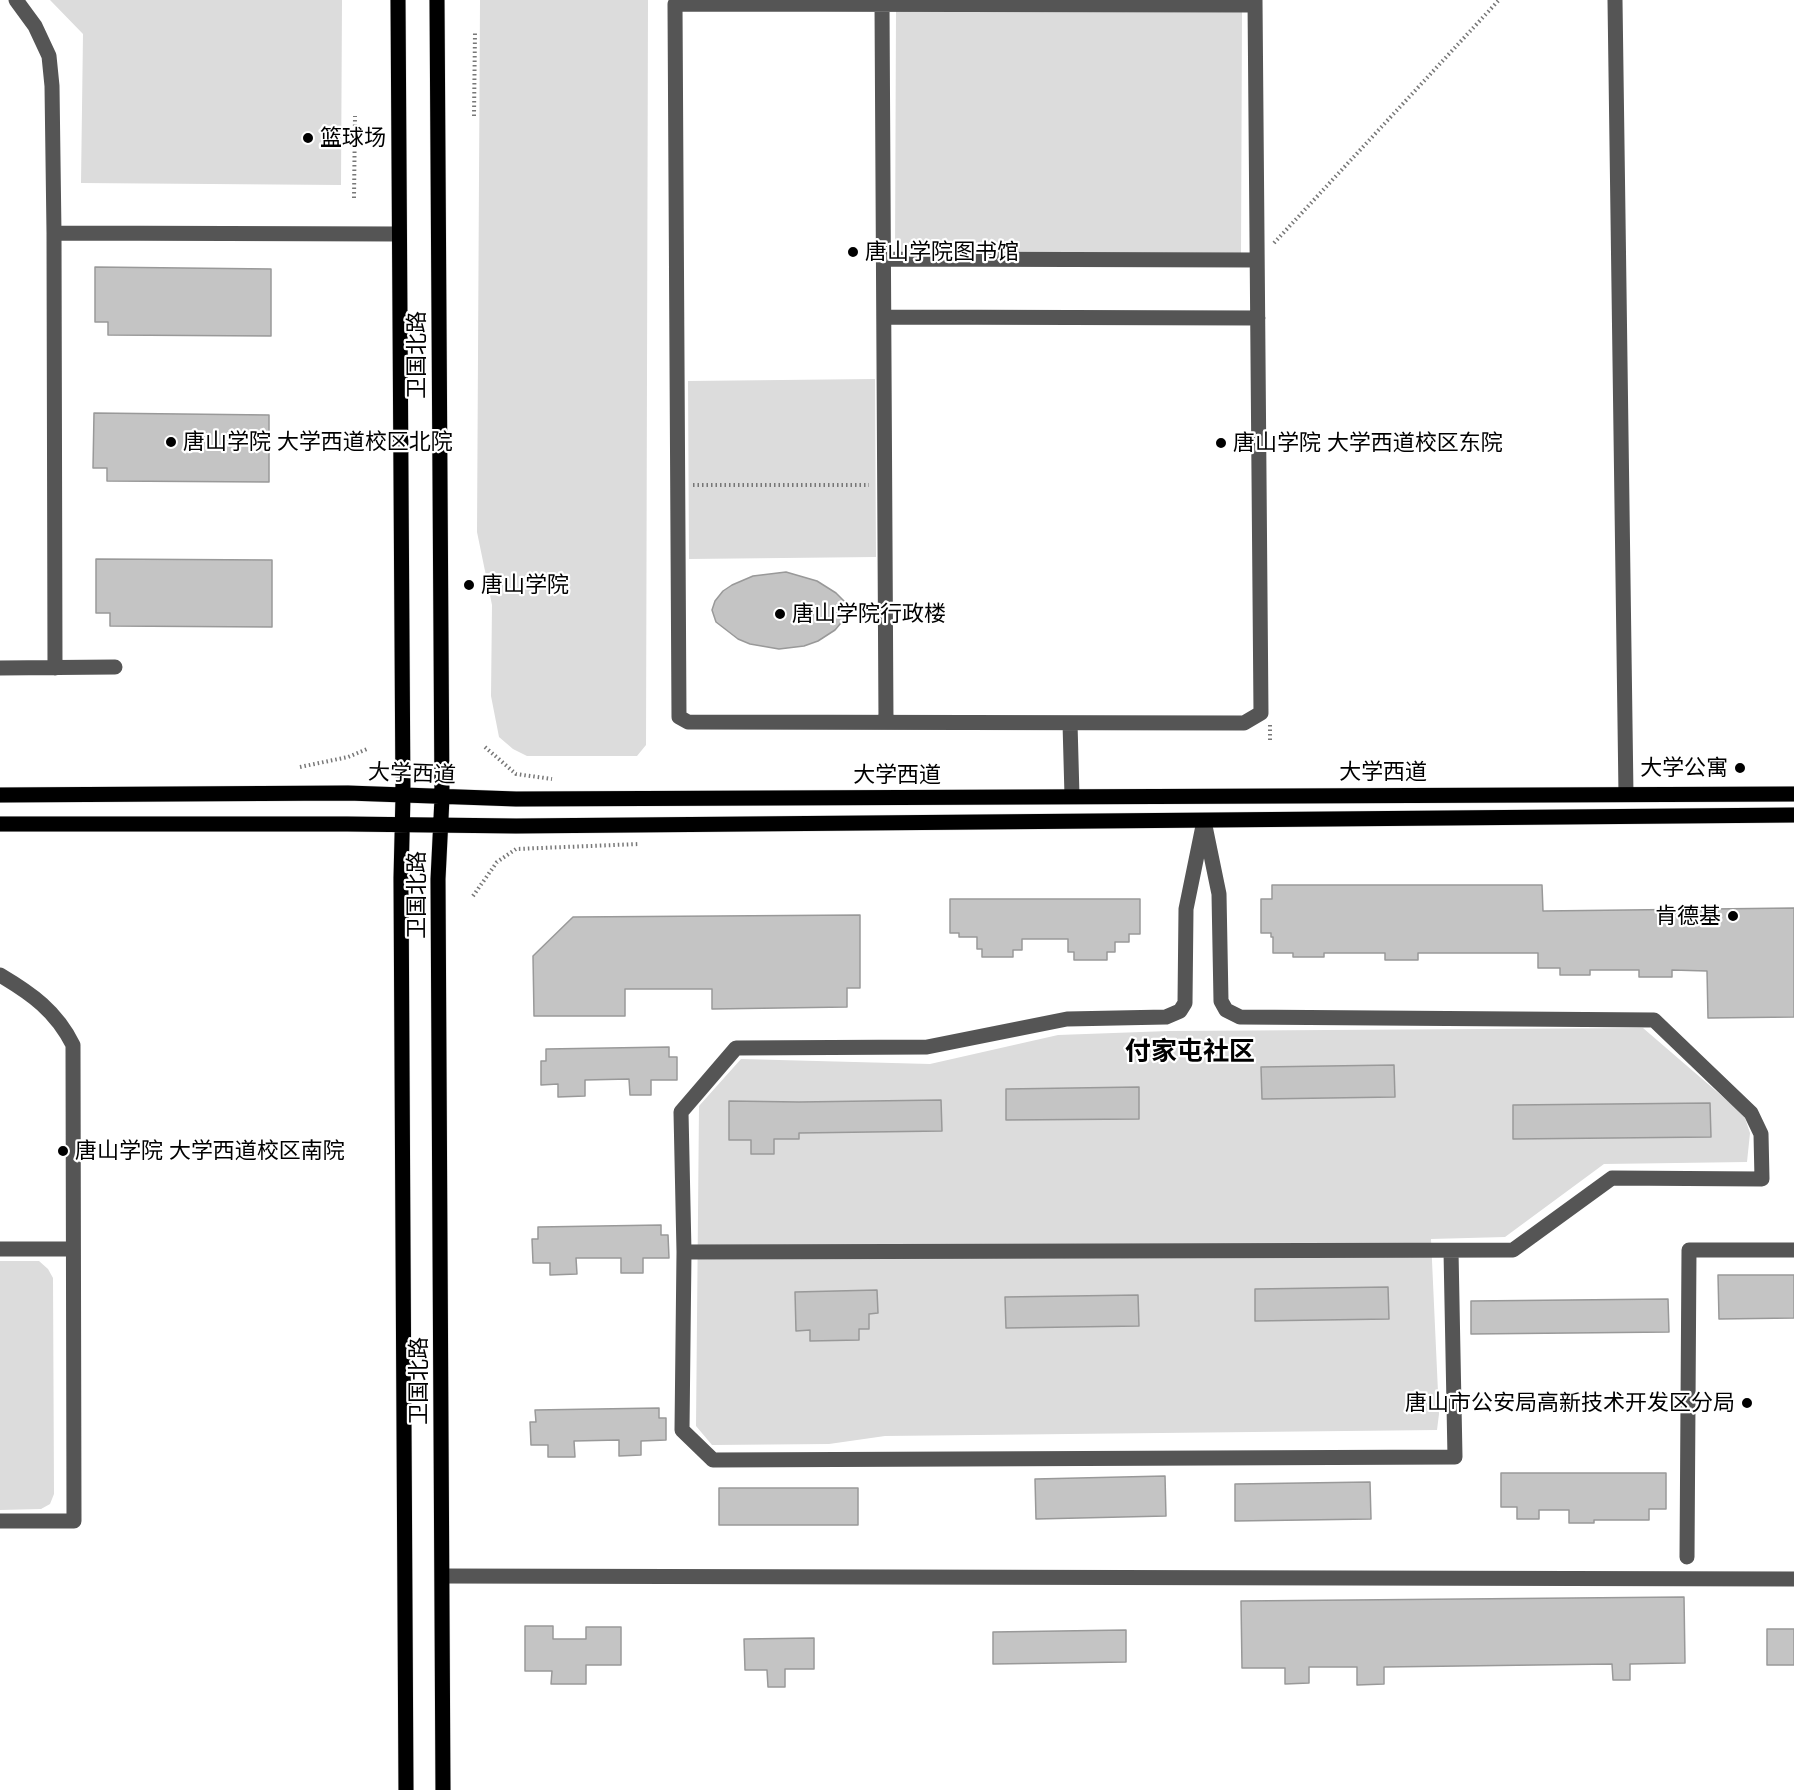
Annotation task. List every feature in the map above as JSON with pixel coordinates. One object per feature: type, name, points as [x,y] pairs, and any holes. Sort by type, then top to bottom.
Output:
[{"type":"main road","name":"卫国北路","points":[[398,0],[403,796],[405,1790]]},
{"type":"main road","name":"卫国北路","points":[[437,0],[442,798],[438,879],[443,1790]]},
{"type":"main road","name":"大学西道","points":[[0,795],[348,793],[442,798],[528,799],[1794,794]]},
{"type":"main road","name":"大学西道","points":[[0,825],[440,826],[1794,815]]},
{"type":"street","points":[[16,0],[35,26],[49,56],[52,86],[55,668]]},
{"type":"street","points":[[1616,0],[1626,794]]},
{"type":"street","points":[[1255,2],[1261,713],[1244,723],[688,722],[679,717],[675,4],[882,4],[1255,2]]},
{"type":"street","points":[[882,4],[886,722]]},
{"type":"street","points":[[54,233],[398,234]]},
{"type":"street","points":[[884,259],[1257,260]]},
{"type":"street","points":[[884,317],[1258,318]]},
{"type":"street","points":[[0,668],[115,667]]},
{"type":"street","points":[[1070,723],[1072,796]]},
{"type":"street","points":[[684,1252],[1513,1250],[1612,1178],[1762,1179],[1761,1134],[1751,1113],[1654,1020],[1240,1017],[1226,1010],[1221,1001],[1219,894],[1204,820]]},
{"type":"street","points":[[1204,820],[1186,909],[1185,1003],[1180,1011],[1166,1017],[1067,1019],[927,1047],[736,1048],[681,1112],[684,1252],[682,1430],[713,1460],[1455,1457],[1451,1251]]},
{"type":"street","points":[[0,975],[30,993],[63,1025],[73,1045],[74,1521],[0,1521]]},
{"type":"street","points":[[0,1249],[72,1249]]},
{"type":"street","points":[[1687,1557],[1689,1250],[1794,1250]]},
{"type":"street","points":[[443,1576],[1794,1579]]},
{"type":"path","points":[[1269,248],[1499,0]]},
{"type":"path","points":[[474,116],[475,32]]},
{"type":"path","points":[[354,198],[355,116]]},
{"type":"path","points":[[678,485],[885,486]]},
{"type":"path","points":[[1270,719],[1270,742]]},
{"type":"path","points":[[485,747],[516,774]]},
{"type":"path","points":[[300,767],[348,757],[367,749]]},
{"type":"path","points":[[472,896],[497,862],[516,849]]},
{"type":"shaded area","points":[[50,0],[342,0],[341,185],[81,183],[83,34]]},
{"type":"shaded area","points":[[480,0],[648,0],[646,745],[637,756],[527,756],[513,749],[499,737],[491,696],[492,605],[477,532]]},
{"type":"shaded area","points":[[896,11],[1242,12],[1241,256],[895,255]]},
{"type":"shaded area","points":[[875,379],[876,557],[689,559],[688,381]]},
{"type":"shaded area","points":[[1643,1028],[1744,1115],[1750,1133],[1747,1162],[1604,1164],[1505,1237],[1431,1239],[1439,1414],[1437,1430],[885,1436],[829,1444],[712,1445],[696,1426],[699,1106],[741,1059],[930,1064],[1058,1035],[1169,1031]]},
{"type":"shaded area","points":[[0,1261],[39,1261],[48,1269],[53,1278],[54,1494],[50,1504],[41,1509],[0,1510]]},
{"type":"building","points":[[95,267],[271,269],[271,336],[108,335],[108,322],[95,322]]},
{"type":"building","points":[[94,413],[269,415],[269,482],[107,481],[107,468],[93,468]]},
{"type":"building","points":[[96,559],[272,560],[272,627],[110,626],[110,613],[96,613]]},
{"type":"building","name":"唐山学院行政楼","points":[[786,572],[817,581],[836,593],[845,602],[847,609],[845,618],[835,630],[818,641],[804,646],[779,649],[750,644],[738,639],[716,622],[712,610],[715,601],[723,591],[753,576]]},
{"type":"building","points":[[1272,885],[1542,885],[1543,911],[1794,908],[1794,1017],[1708,1018],[1707,971],[1672,970],[1672,977],[1639,977],[1639,970],[1590,970],[1590,975],[1560,975],[1560,968],[1538,968],[1538,953],[1418,953],[1418,960],[1385,960],[1385,953],[1324,953],[1324,957],[1293,957],[1293,953],[1273,953],[1271,933],[1261,933],[1261,899],[1272,899]]},
{"type":"building","points":[[950,899],[1140,899],[1140,934],[1129,934],[1129,942],[1115,942],[1115,952],[1107,952],[1107,960],[1074,960],[1074,952],[1068,952],[1068,939],[1022,939],[1022,950],[1013,950],[1013,957],[982,957],[982,949],[977,949],[977,937],[959,937],[959,933],[950,933]]},
{"type":"building","points":[[860,915],[860,988],[847,988],[847,1007],[712,1009],[712,989],[625,989],[625,1016],[534,1016],[533,956],[573,917]]},
{"type":"building","points":[[669,1047],[669,1057],[677,1057],[677,1080],[651,1080],[651,1095],[630,1095],[629,1079],[585,1080],[585,1096],[558,1097],[558,1084],[541,1085],[541,1061],[546,1061],[546,1049]]},
{"type":"building","points":[[1394,1065],[1395,1097],[1262,1099],[1261,1067]]},
{"type":"building","points":[[1139,1087],[1139,1119],[1006,1120],[1006,1089]]},
{"type":"building","points":[[941,1100],[942,1131],[799,1133],[799,1139],[774,1139],[774,1154],[751,1154],[751,1140],[729,1140],[729,1101]]},
{"type":"building","points":[[1710,1103],[1711,1137],[1513,1139],[1513,1105]]},
{"type":"building","points":[[661,1225],[661,1235],[668,1235],[669,1258],[643,1258],[643,1273],[621,1273],[621,1258],[576,1258],[577,1274],[550,1275],[550,1263],[533,1263],[532,1239],[538,1239],[538,1227]]},
{"type":"building","points":[[1718,1275],[1794,1275],[1794,1318],[1719,1319]]},
{"type":"building","points":[[1388,1287],[1389,1319],[1255,1321],[1255,1289]]},
{"type":"building","points":[[877,1290],[878,1313],[869,1314],[869,1329],[859,1329],[859,1340],[810,1341],[810,1330],[796,1331],[795,1292]]},
{"type":"building","points":[[1138,1295],[1139,1326],[1006,1328],[1005,1297]]},
{"type":"building","points":[[1668,1299],[1669,1332],[1471,1334],[1471,1301]]},
{"type":"building","points":[[659,1408],[659,1418],[666,1418],[666,1440],[641,1441],[641,1455],[619,1456],[619,1440],[574,1441],[575,1457],[548,1457],[548,1445],[531,1445],[530,1422],[536,1422],[535,1410]]},
{"type":"building","points":[[1501,1473],[1666,1473],[1666,1509],[1649,1509],[1649,1520],[1594,1520],[1594,1523],[1569,1523],[1569,1510],[1539,1510],[1539,1519],[1517,1519],[1517,1507],[1501,1507]]},
{"type":"building","points":[[1165,1476],[1166,1516],[1036,1519],[1035,1479]]},
{"type":"building","points":[[1370,1482],[1371,1519],[1235,1521],[1235,1484]]},
{"type":"building","points":[[719,1488],[858,1488],[858,1525],[719,1525]]},
{"type":"building","points":[[1684,1597],[1685,1663],[1630,1664],[1630,1680],[1613,1680],[1612,1664],[1384,1667],[1384,1684],[1357,1685],[1357,1667],[1309,1667],[1309,1683],[1285,1684],[1285,1668],[1242,1668],[1241,1601]]},
{"type":"building","points":[[525,1626],[553,1626],[553,1639],[586,1639],[586,1627],[621,1627],[621,1665],[586,1665],[586,1684],[551,1684],[552,1671],[525,1671]]},
{"type":"building","points":[[1767,1629],[1794,1629],[1794,1665],[1767,1665]]},
{"type":"building","points":[[1126,1630],[1126,1662],[993,1664],[993,1632]]},
{"type":"building","points":[[814,1638],[814,1669],[785,1669],[785,1687],[768,1687],[767,1670],[745,1670],[744,1639]]},
{"type":"place","name":"篮球场","points":[[308,138]]},
{"type":"place","name":"唐山学院图书馆","points":[[853,252]]},
{"type":"place","name":"唐山学院 大学西道校区北院","points":[[171,442]]},
{"type":"place","name":"唐山学院 大学西道校区东院","points":[[1221,443]]},
{"type":"place","name":"唐山学院","points":[[469,585]]},
{"type":"place","name":"唐山学院行政楼","points":[[780,614]]},
{"type":"place","name":"大学公寓","points":[[1740,768]]},
{"type":"place","name":"肯德基","points":[[1733,916]]},
{"type":"place","name":"唐山学院 大学西道校区南院","points":[[63,1151]]},
{"type":"place","name":"唐山市公安局高新技术开发区分局","points":[[1747,1403]]},
{"type":"district","name":"付家屯社区","points":[[1190,1052]]}]
